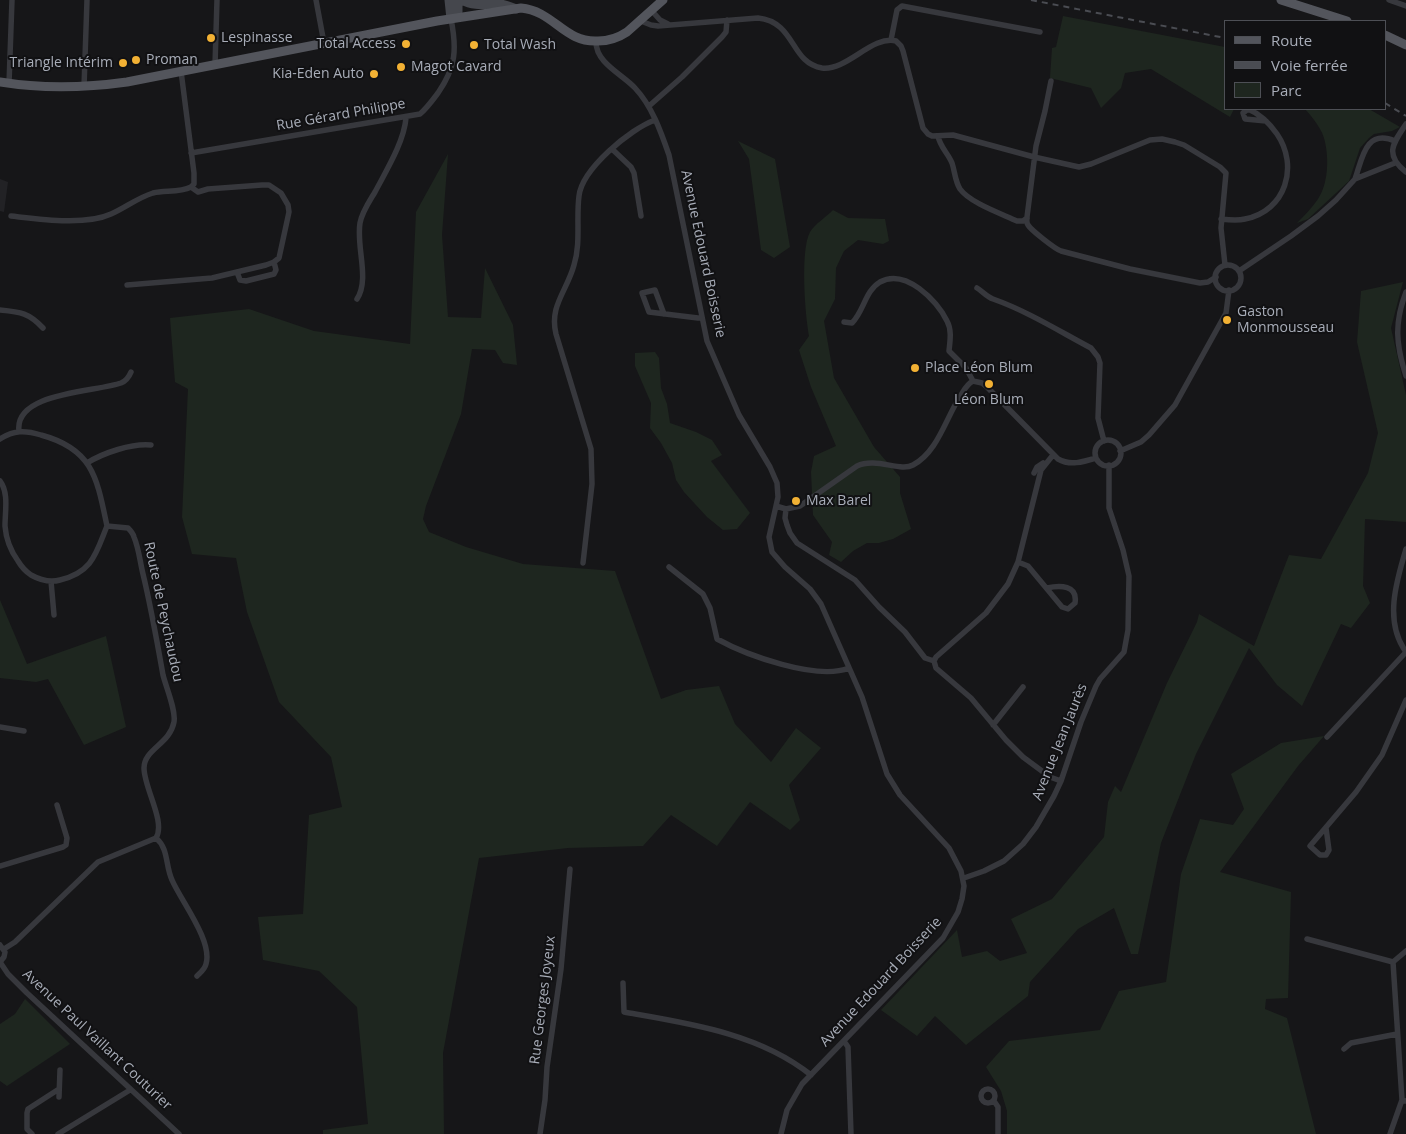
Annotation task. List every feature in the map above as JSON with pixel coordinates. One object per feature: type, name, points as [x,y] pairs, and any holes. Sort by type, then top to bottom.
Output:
[{"type":"main road","points":[[449,0],[451,19]]},
{"type":"main road","points":[[451,19],[458,12],[460,0],[482,6],[499,4],[516,9],[535,11],[548,17],[575,38],[596,42],[621,36],[642,21],[663,0]]},
{"type":"main road","points":[[1281,0],[1344,20]]},
{"type":"main road","points":[[4,83],[41,87],[84,87],[127,82],[451,19],[516,9]]},
{"type":"main road","points":[[1386,35],[1406,44]]},
{"type":"street","points":[[4,83],[12,0]]},
{"type":"street","points":[[84,87],[87,0]]},
{"type":"street","points":[[215,65],[217,0]]},
{"type":"street","points":[[316,0],[324,43]]},
{"type":"street","points":[[1389,0],[1406,6]]},
{"type":"street","points":[[891,40],[897,10],[902,6],[1040,32]]},
{"type":"street","points":[[652,11],[660,20],[673,24]]},
{"type":"street","points":[[642,21],[651,25],[758,18],[772,21],[783,29],[804,59],[813,65],[825,68],[837,65],[883,41],[896,41],[901,46],[923,128],[928,134],[938,136],[953,135],[1079,167],[1150,140],[1162,139],[1175,142],[1220,167],[1226,173],[1222,219],[1222,248],[1225,265]]},
{"type":"street","name":"Rue Gérard Philippe","points":[[191,153],[406,118],[420,114],[430,105],[450,72],[454,55],[451,19]]},
{"type":"street","points":[[649,106],[682,77],[722,37],[726,32],[728,20]]},
{"type":"street","name":"Avenue Edouard Boisserie","points":[[596,42],[598,55],[637,89],[649,106],[669,154],[707,341],[739,415],[774,476],[778,489],[769,537],[772,552],[785,567],[810,589],[821,604],[862,697],[886,774],[900,795],[950,848],[964,878],[962,899],[958,912],[943,938],[802,1084],[790,1104],[783,1122],[781,1134]]},
{"type":"street","points":[[181,71],[194,182],[191,187]]},
{"type":"street","points":[[1051,81],[1034,157],[1027,217],[1027,222],[1031,228],[1055,250],[1130,269],[1200,283],[1208,282],[1216,277]]},
{"type":"street","points":[[357,299],[363,287],[359,239],[360,222],[391,161],[406,118]]},
{"type":"street","points":[[583,563],[592,484],[591,449],[556,334],[554,316],[577,257],[578,198],[582,182],[624,137],[655,120]]},
{"type":"street","points":[[1222,219],[1244,220],[1253,217],[1269,208],[1285,186],[1288,162],[1286,148],[1271,125],[1266,121]]},
{"type":"street","points":[[1406,124],[1395,141],[1392,154],[1395,163],[1406,172]]},
{"type":"street","points":[[938,136],[940,145],[952,165],[962,192],[972,199],[1017,221],[1023,221],[1027,217]]},
{"type":"street","points":[[1239,271],[1318,216],[1341,195],[1355,179],[1368,145],[1381,138],[1395,141]]},
{"type":"street","points":[[612,149],[634,172],[641,216]]},
{"type":"street","points":[[1355,179],[1395,163]]},
{"type":"street","points":[[10,216],[51,221],[89,220],[110,215],[134,200],[153,193],[191,187],[198,192],[262,185],[281,192],[286,200],[289,212],[279,258],[274,262],[212,278],[127,285]]},
{"type":"street","points":[[237,272],[240,280],[246,281],[274,274],[276,270],[274,262]]},
{"type":"street","points":[[1225,265],[1233,266],[1239,271],[1241,278],[1239,285],[1229,290],[1218,285],[1216,277],[1218,269],[1225,265]]},
{"type":"street","points":[[844,322],[855,320],[866,298],[880,282],[895,278],[906,280],[920,290],[938,308],[947,321],[950,330],[949,351],[966,368],[973,381]]},
{"type":"street","points":[[977,288],[991,298],[1008,304],[1091,348],[1100,363],[1098,418],[1104,441]]},
{"type":"street","points":[[664,314],[655,290],[642,293],[648,311],[664,314],[702,318]]},
{"type":"street","points":[[1120,451],[1141,442],[1175,405],[1223,320],[1228,308],[1229,290]]},
{"type":"street","points":[[1406,292],[1399,313],[1397,334],[1406,376]]},
{"type":"street","points":[[0,310],[17,311],[27,314],[33,317],[43,328]]},
{"type":"street","points":[[19,431],[18,424],[22,414],[35,404],[79,391],[121,383],[129,377],[130,372]]},
{"type":"street","points":[[776,506],[794,509],[861,464],[873,462],[906,467],[917,462],[933,445],[954,406],[968,384],[973,381],[982,383],[988,388],[1052,455],[1062,462],[1082,462],[1096,458]]},
{"type":"street","points":[[0,439],[19,431],[33,432],[62,442],[78,453],[87,463],[96,481],[107,526],[99,549],[88,566],[74,576],[51,581],[37,578],[28,573],[14,556],[9,546],[5,524],[5,491],[0,481]]},
{"type":"street","points":[[1108,440],[1116,443],[1120,451],[1118,459],[1109,465],[1100,463],[1096,458],[1096,447],[1104,441],[1108,440]]},
{"type":"street","points":[[87,463],[98,457],[141,444],[151,445]]},
{"type":"street","points":[[1034,473],[1037,467],[1052,455]]},
{"type":"street","points":[[1045,462],[1041,470],[1018,562],[1008,584],[994,604],[936,657],[934,661],[936,668],[971,698],[1023,757],[1050,777],[1061,781]]},
{"type":"street","name":"Avenue Jean Jaurès","points":[[964,878],[1004,861],[1015,853],[1036,827],[1061,781],[1096,686],[1124,652],[1127,639],[1129,576],[1123,550],[1109,508],[1109,465]]},
{"type":"street","points":[[786,509],[785,518],[787,525],[797,543],[855,580],[904,632],[924,658],[934,661]]},
{"type":"street","name":"Route de Peychaudou","points":[[107,526],[128,528],[134,536],[148,595],[166,688],[174,716],[169,736],[148,755],[144,764],[145,777],[158,824],[156,838],[164,847],[170,877],[196,923],[204,944],[207,961],[203,971],[197,976]]},
{"type":"street","points":[[1327,737],[1406,652],[1400,644],[1394,626],[1394,598],[1406,549]]},
{"type":"street","points":[[1018,562],[1028,566],[1065,609],[1075,603],[1076,596],[1070,588],[1053,586],[1047,588]]},
{"type":"street","points":[[668,567],[703,594],[710,608],[718,639],[730,646],[760,658],[820,671],[849,668]]},
{"type":"street","points":[[51,581],[54,615]]},
{"type":"street","points":[[993,725],[1023,687]]},
{"type":"street","points":[[1326,828],[1329,850],[1326,855],[1320,855],[1310,846],[1356,792],[1382,755],[1406,700]]},
{"type":"street","points":[[0,727],[24,732]]},
{"type":"street","points":[[0,866],[63,847],[66,844],[67,838],[57,805]]},
{"type":"street","points":[[0,962],[4,957],[2,947],[15,942],[98,862],[156,838]]},
{"type":"street","name":"Rue Georges Joyeux","points":[[540,1134],[547,1066],[561,969],[570,869]]},
{"type":"street","points":[[1307,939],[1393,962]]},
{"type":"street","points":[[1393,962],[1406,951]]},
{"type":"street","name":"Avenue Paul Vaillant Couturier","points":[[0,962],[8,974],[27,993],[130,1090],[180,1134]]},
{"type":"street","points":[[1390,1134],[1404,1101],[1397,1034],[1393,962]]},
{"type":"street","points":[[623,983],[624,1012],[683,1023],[734,1036],[784,1057],[811,1075]]},
{"type":"street","points":[[1344,1049],[1351,1044],[1397,1034]]},
{"type":"street","points":[[844,1041],[848,1047],[852,1134]]},
{"type":"street","points":[[59,1096],[60,1070]]},
{"type":"street","points":[[32,1134],[27,1129],[28,1109],[59,1089]]},
{"type":"street","points":[[60,1133],[130,1090]]},
{"type":"street","points":[[994,1101],[998,1107],[998,1134]]},
{"type":"shaded area","points":[[0,179],[8,182],[4,212],[0,211]]},
{"type":"green space","points":[[1063,16],[1224,47],[1224,110],[1234,110],[1230,117],[1151,69],[1125,73],[1121,88],[1101,108],[1091,88],[1050,78],[1052,48],[1056,47]]},
{"type":"green space","points":[[1306,110],[1371,110],[1400,127],[1392,131],[1374,134],[1369,138],[1360,148],[1349,181],[1308,219],[1297,223],[1318,199],[1326,179],[1326,149],[1324,138],[1317,124]]},
{"type":"green space","points":[[738,141],[775,159],[790,247],[774,258],[761,250],[749,159]]},
{"type":"green space","points":[[448,154],[442,235],[448,317],[481,318],[485,268],[513,325],[517,365],[503,363],[495,350],[472,349],[461,414],[426,506],[423,519],[429,532],[466,547],[523,564],[615,571],[661,699],[686,690],[719,686],[735,724],[771,762],[796,728],[821,748],[789,785],[800,820],[790,830],[750,802],[717,846],[671,815],[643,846],[568,848],[479,858],[443,1053],[444,1134],[323,1134],[323,1130],[368,1124],[357,1007],[319,971],[263,960],[258,917],[303,914],[309,815],[342,807],[331,757],[279,702],[247,612],[236,558],[192,554],[182,517],[188,389],[175,382],[170,318],[249,309],[314,331],[410,344],[416,212]]},
{"type":"green space","points":[[833,210],[848,218],[885,219],[889,241],[883,244],[858,240],[844,251],[836,268],[835,299],[824,321],[834,378],[874,447],[900,477],[900,493],[911,529],[893,539],[879,543],[867,543],[853,551],[841,562],[829,555],[832,542],[813,515],[811,472],[814,456],[836,446],[811,387],[799,350],[809,336],[804,283],[807,241],[812,229]]},
{"type":"green space","points":[[1403,282],[1391,328],[1406,395],[1406,522],[1365,519],[1363,586],[1370,603],[1351,628],[1341,624],[1302,706],[1277,685],[1249,648],[1196,754],[1161,843],[1138,954],[1131,954],[1114,908],[1078,929],[1030,982],[1028,996],[966,1045],[935,1016],[917,1036],[881,1010],[957,930],[962,957],[987,951],[1000,961],[1027,953],[1011,919],[1052,899],[1104,837],[1108,802],[1115,786],[1121,792],[1167,683],[1197,622],[1199,614],[1254,646],[1289,555],[1321,559],[1368,473],[1378,433],[1357,342],[1361,291]]},
{"type":"green space","points":[[655,352],[659,358],[661,388],[667,404],[670,423],[712,440],[722,455],[711,461],[750,513],[737,529],[723,530],[707,517],[684,492],[676,480],[672,463],[650,428],[651,403],[635,366],[635,353]]},
{"type":"green space","points":[[0,600],[27,664],[106,636],[126,727],[84,745],[48,679],[36,682],[0,678]]},
{"type":"green space","points":[[1324,736],[1298,766],[1220,872],[1291,892],[1288,998],[1266,999],[1265,1009],[1287,1018],[1316,1134],[1007,1134],[1007,1111],[1001,1091],[986,1067],[1009,1041],[1100,1030],[1119,991],[1166,982],[1181,874],[1200,819],[1233,825],[1244,809],[1231,774],[1281,743]]},
{"type":"green space","points":[[25,999],[70,1044],[7,1086],[0,1081],[0,1024],[15,1014]]},
{"type":"railway","points":[[1031,0],[1224,38]]},
{"type":"railway","points":[[1386,104],[1406,116]]},
{"type":"place","name":"Lespinasse","points":[[211,38]]},
{"type":"place","name":"Total Access","points":[[406,44]]},
{"type":"place","name":"Total Wash","points":[[474,45]]},
{"type":"place","name":"Proman","points":[[136,60]]},
{"type":"place","name":"Triangle Intérim","points":[[123,63]]},
{"type":"place","name":"Magot Cavard","points":[[401,67]]},
{"type":"place","name":"Kia-Eden Auto","points":[[374,74]]},
{"type":"place","name":"Gaston Monmousseau","points":[[1227,320]]},
{"type":"place","name":"Place Léon Blum","points":[[915,368]]},
{"type":"place","name":"Léon Blum","points":[[989,384]]},
{"type":"place","name":"Max Barel","points":[[796,501]]}]
